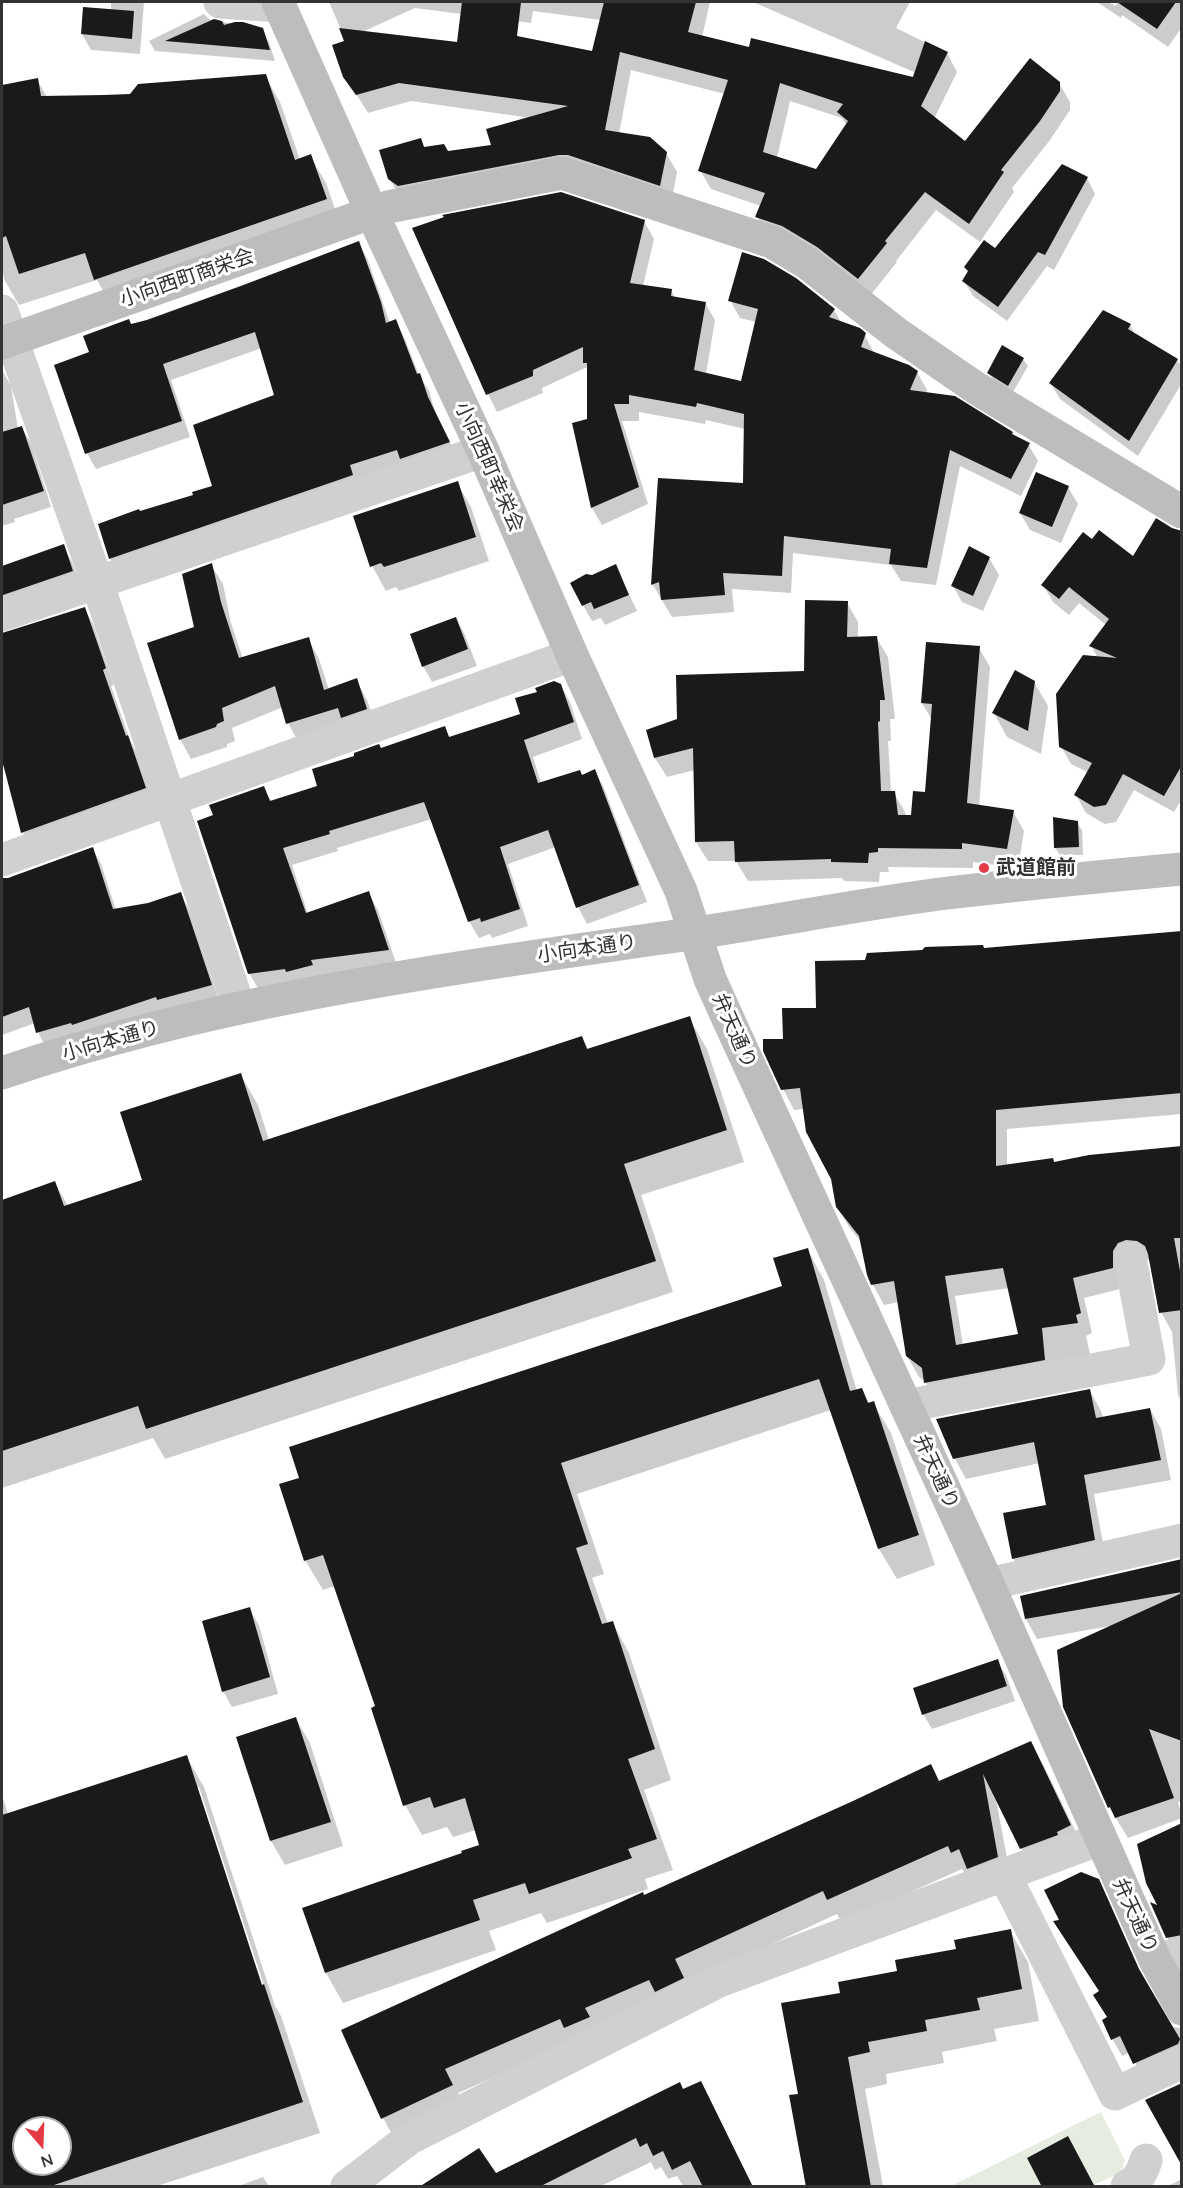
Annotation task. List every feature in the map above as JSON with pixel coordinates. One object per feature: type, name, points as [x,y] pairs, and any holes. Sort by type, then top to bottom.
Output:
[{"type":"street","points":[[220,2],[279,4]]},
{"type":"street","name":"小向西町幸栄会","points":[[279,4],[372,213],[483,451],[572,655],[681,891],[696,933]]},
{"type":"street","name":"小向西町商栄会","points":[[5,331],[388,207],[562,172],[772,242],[807,263],[896,333],[976,388],[1182,512]]},
{"type":"street","points":[[5,331],[97,582],[239,1007]]},
{"type":"street","points":[[2,615],[483,451]]},
{"type":"street","points":[[2,860],[572,655]]},
{"type":"street","name":"小向本通り","points":[[2,1073],[126,1035],[239,1007],[474,966],[946,894],[1182,869]]},
{"type":"street","name":"弁天通り","points":[[696,933],[710,979],[724,1011],[988,1584],[1100,1839],[1168,1957],[1182,2009]]},
{"type":"street","points":[[906,1406],[1149,1359],[1130,1258]]},
{"type":"street","points":[[988,1584],[1182,1540]]},
{"type":"street","points":[[348,2187],[410,2138],[718,1981],[1100,1839]]},
{"type":"street","points":[[1004,1874],[1115,2094],[1182,2062]]},
{"type":"street","points":[[1127,2187],[1142,2172],[1146,2160]]},
{"type":"shaded area","points":[[1101,2112],[1125,2161],[1121,2172],[1092,2186],[951,2186]]},
{"type":"building","points":[[462,2],[521,2],[517,36],[592,51],[604,2],[696,2],[688,32],[749,47],[751,38],[913,77],[925,41],[948,52],[921,106],[965,141],[1030,58],[1060,82],[1060,91],[1040,121],[1001,170],[1004,172],[969,224],[925,192],[858,279],[817,247],[782,226],[755,217],[765,193],[698,171],[728,80],[620,52],[605,130],[650,137],[667,152],[660,186],[568,155],[559,155],[398,186],[388,179],[379,150],[421,138],[424,147],[444,144],[448,151],[491,145],[486,129],[568,106],[399,83],[356,95],[343,77],[332,45],[344,41],[339,28],[457,42]],"holes":[[[780,83],[843,104],[837,112],[848,121],[816,169],[763,152]]]},
{"type":"building","points":[[1117,2],[1176,2],[1157,29]]},
{"type":"building","points":[[83,7],[134,11],[132,39],[81,34]]},
{"type":"building","points":[[214,19],[222,21],[224,25],[243,22],[263,28],[270,50],[165,41]]},
{"type":"building","points":[[266,74],[295,160],[311,154],[327,199],[94,280],[85,253],[19,274],[6,236],[2,238],[2,85],[38,78],[41,96],[130,94],[138,84]]},
{"type":"building","points":[[1062,164],[1088,177],[1045,255],[1038,252],[998,307],[962,281],[968,271],[964,267],[984,240],[995,248]]},
{"type":"building","points":[[561,192],[645,220],[630,283],[672,289],[671,296],[706,302],[694,370],[741,381],[758,309],[728,301],[742,252],[764,259],[796,278],[835,309],[829,317],[860,328],[866,333],[861,347],[909,365],[918,371],[910,390],[955,396],[1013,432],[1012,434],[1030,443],[1011,479],[950,450],[927,568],[889,564],[891,549],[784,536],[782,576],[723,573],[725,595],[661,600],[659,582],[651,585],[658,478],[743,483],[744,414],[697,403],[696,407],[629,395],[629,404],[614,404],[639,487],[591,508],[572,423],[587,419],[587,363],[583,363],[583,347],[533,370],[533,376],[486,395],[412,228],[444,217],[442,215]]},
{"type":"building","points":[[359,241],[381,302],[386,323],[396,319],[417,374],[420,373],[428,397],[450,442],[400,459],[397,450],[350,465],[353,475],[109,559],[98,524],[139,509],[140,511],[193,495],[192,492],[212,486],[193,425],[274,395],[255,332],[163,364],[182,421],[85,454],[54,365],[89,352],[83,336],[129,319],[131,324],[147,320]]},
{"type":"building","points":[[1103,310],[1131,324],[1128,329],[1178,359],[1129,441],[1049,383]]},
{"type":"building","points":[[1002,345],[1024,358],[1008,386],[987,373]]},
{"type":"building","points":[[22,426],[44,491],[2,505],[2,432]]},
{"type":"building","points":[[1036,472],[1069,486],[1052,527],[1019,513]]},
{"type":"building","points":[[458,481],[476,537],[384,567],[381,563],[370,567],[353,516]]},
{"type":"building","points":[[1156,518],[1182,531],[1182,765],[1164,796],[1123,774],[1106,805],[1094,807],[1074,795],[1092,763],[1059,747],[1056,694],[1083,655],[1117,658],[1089,646],[1109,619],[1069,587],[1059,599],[1041,585],[1083,532],[1092,539],[1099,530],[1133,556]]},
{"type":"building","points":[[64,544],[73,571],[3,595],[2,566]]},
{"type":"building","points":[[969,546],[990,557],[973,596],[951,586]]},
{"type":"building","points":[[212,563],[221,602],[239,658],[309,637],[324,690],[357,678],[367,709],[341,718],[338,708],[286,724],[275,686],[222,708],[224,721],[216,727],[179,740],[147,643],[194,627],[182,574]]},
{"type":"building","points":[[616,564],[629,595],[594,609],[591,602],[582,606],[570,583],[586,574],[592,575]]},
{"type":"building","points":[[805,600],[848,601],[847,637],[877,636],[885,700],[880,700],[880,721],[878,722],[881,791],[895,791],[898,815],[911,815],[913,791],[925,792],[932,704],[921,703],[926,642],[980,646],[967,803],[1014,810],[1007,849],[962,843],[962,849],[878,848],[878,852],[869,853],[868,863],[831,862],[831,859],[735,862],[734,841],[695,842],[693,748],[654,758],[646,730],[677,719],[676,675],[804,671]]},
{"type":"building","points":[[85,607],[106,668],[103,670],[146,788],[21,833],[2,760],[2,633]]},
{"type":"building","points":[[456,617],[468,649],[422,667],[410,634]]},
{"type":"building","points":[[1015,670],[1035,681],[1028,731],[992,713]]},
{"type":"building","points":[[554,681],[561,684],[574,722],[524,740],[538,783],[580,770],[582,775],[595,769],[639,885],[576,908],[548,830],[500,847],[520,909],[481,922],[480,918],[468,922],[424,802],[329,831],[330,834],[283,848],[306,913],[369,891],[389,950],[311,960],[313,965],[286,972],[285,969],[248,974],[197,821],[213,815],[209,805],[264,786],[270,801],[317,786],[312,769],[354,756],[354,753],[379,744],[381,748],[445,726],[449,737],[520,714],[515,698],[537,692],[535,688]]},
{"type":"building","points":[[1053,817],[1078,821],[1079,847],[1054,848]]},
{"type":"building","points":[[93,847],[113,909],[148,903],[181,892],[212,985],[157,1000],[156,997],[72,1025],[71,1023],[36,1033],[29,1007],[2,1017],[2,878],[8,878]]},
{"type":"building","points":[[1182,931],[1182,1093],[996,1110],[996,1166],[1053,1158],[1054,1162],[1089,1155],[1182,1146],[1182,1238],[1174,1238],[1182,1282],[1182,1310],[1159,1313],[1145,1246],[1137,1241],[1126,1240],[1118,1243],[1113,1251],[1113,1268],[1073,1278],[1081,1313],[1076,1315],[1078,1323],[1042,1328],[1045,1360],[924,1383],[922,1368],[906,1356],[894,1281],[871,1285],[859,1236],[836,1207],[831,1179],[806,1132],[800,1088],[781,1090],[763,1051],[763,1039],[783,1039],[782,1008],[816,1008],[815,961],[865,960],[867,953],[922,950],[925,947],[983,945],[984,948]],"holes":[[[1003,1268],[1018,1334],[956,1345],[945,1276]]]},
{"type":"building","points":[[690,1016],[727,1130],[624,1164],[656,1261],[146,1429],[138,1406],[2,1451],[2,1200],[55,1181],[64,1206],[142,1180],[120,1112],[241,1073],[263,1141],[582,1036],[587,1049]]},
{"type":"building","points":[[808,1248],[850,1391],[862,1388],[868,1403],[874,1401],[919,1535],[878,1549],[819,1379],[561,1463],[588,1544],[576,1548],[602,1624],[613,1621],[655,1749],[628,1759],[657,1839],[628,1849],[632,1858],[529,1894],[525,1883],[473,1900],[480,1920],[325,1973],[302,1908],[462,1853],[461,1851],[479,1845],[465,1798],[434,1808],[430,1797],[403,1806],[371,1708],[375,1706],[323,1555],[304,1561],[279,1484],[299,1478],[289,1447],[782,1286],[773,1258]]},
{"type":"building","points":[[1090,1389],[1096,1418],[1150,1408],[1161,1460],[1084,1475],[1095,1540],[1012,1559],[1003,1513],[1046,1505],[1034,1442],[953,1459],[936,1419]]},
{"type":"building","points":[[1182,1559],[1182,1592],[1025,1619],[1020,1596]]},
{"type":"building","points":[[1182,1593],[1182,1741],[1149,1729],[1174,1798],[1115,1818],[1110,1807],[1108,1808],[1063,1707],[1057,1650]]},
{"type":"building","points":[[250,1607],[270,1677],[222,1692],[202,1621]]},
{"type":"building","points":[[998,1659],[1007,1686],[922,1715],[913,1688]]},
{"type":"building","points":[[296,1717],[331,1822],[270,1841],[236,1737]]},
{"type":"building","points":[[1031,1741],[1071,1825],[1057,1832],[1058,1835],[1020,1849],[983,1774],[998,1857],[967,1869],[959,1849],[951,1853],[948,1846],[827,1900],[823,1891],[675,1959],[684,1978],[655,1992],[649,1980],[585,2008],[590,2017],[564,2028],[560,2019],[445,2069],[453,2085],[381,2119],[341,2030],[931,1764],[939,1781]]},
{"type":"building","points":[[187,1755],[303,2102],[48,2187],[2,2187],[2,1815]]},
{"type":"building","points":[[1182,1823],[1182,1935],[1166,1938],[1150,1902],[1157,1905],[1146,1883],[1137,1844]]},
{"type":"building","points":[[1081,1872],[1099,1879],[1139,1969],[1180,2039],[1178,2044],[1133,2064],[1120,2036],[1111,2040],[1102,2020],[1107,2017],[1093,1995],[1099,1991],[1053,1921],[1059,1920],[1044,1890]]},
{"type":"building","points":[[1011,1929],[1022,1989],[977,1998],[980,2010],[925,2020],[927,2031],[868,2042],[870,2052],[848,2057],[871,2187],[806,2187],[789,2095],[798,2094],[781,2003],[840,1993],[838,1982],[897,1971],[895,1960],[956,1949],[954,1940]]},
{"type":"building","points":[[701,2081],[753,2187],[703,2187],[690,2161],[672,2170],[663,2151],[653,2156],[647,2143],[640,2147],[636,2138],[539,2187],[419,2187],[479,2148],[496,2173],[680,2082],[683,2089]]},
{"type":"building","points":[[1182,2083],[1182,2166],[1145,2100]]},
{"type":"building","points":[[1068,2136],[1095,2187],[1042,2187],[1027,2158]]},
{"type":"place","name":"武道館前","points":[[984,868]]}]
